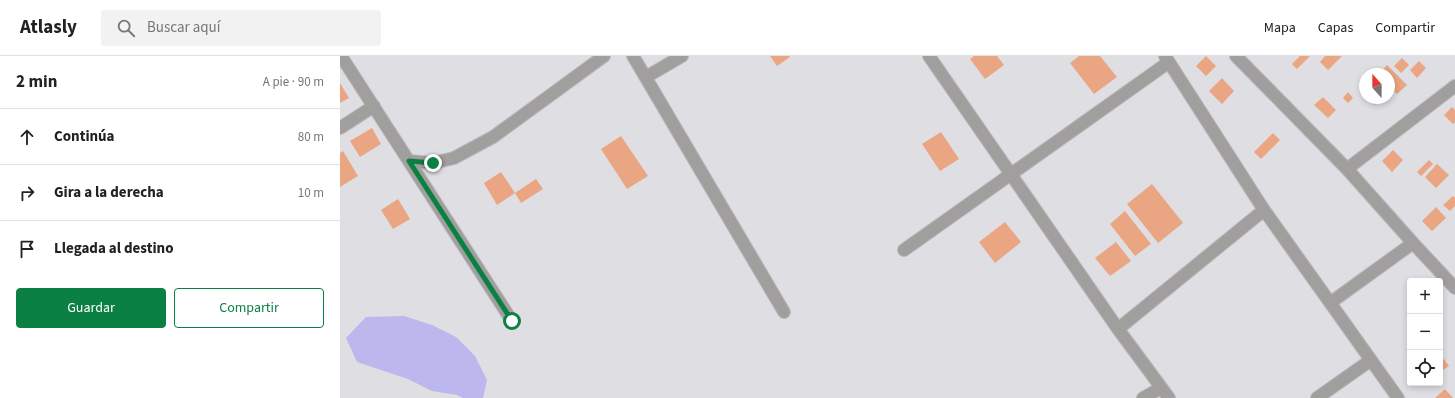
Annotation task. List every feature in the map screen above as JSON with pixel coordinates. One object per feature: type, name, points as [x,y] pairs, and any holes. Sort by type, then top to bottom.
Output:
[{"type":"street","points":[[341,56],[512,321]]},
{"type":"street","points":[[409,161],[433,163],[454,158],[493,137],[604,56]]},
{"type":"street","points":[[633,56],[784,312]]},
{"type":"street","points":[[646,77],[682,56]]},
{"type":"street","points":[[929,56],[1118,330],[1169,398]]},
{"type":"street","points":[[1236,56],[1348,169],[1455,288]]},
{"type":"street","points":[[904,250],[1011,175],[1167,59],[1264,210],[1398,398]]},
{"type":"street","points":[[1348,169],[1455,86]]},
{"type":"street","points":[[340,128],[374,106]]},
{"type":"street","points":[[1118,330],[1264,210]]},
{"type":"street","points":[[1330,303],[1413,243]]},
{"type":"street","points":[[1317,398],[1371,360]]},
{"type":"street","points":[[1143,398],[1161,388]]},
{"type":"shaded area","points":[[404,316],[432,325],[456,337],[475,356],[487,380],[483,398],[463,398],[457,395],[432,391],[408,379],[357,362],[346,338],[366,317]]},
{"type":"building","points":[[770,56],[789,56],[790,57],[777,66]]},
{"type":"building","points":[[974,56],[997,56],[1004,65],[985,79],[970,59]]},
{"type":"building","points":[[1079,56],[1100,56],[1117,77],[1094,94],[1070,63]]},
{"type":"building","points":[[1206,56],[1216,66],[1206,76],[1196,66]]},
{"type":"building","points":[[1300,56],[1310,56],[1297,69],[1292,64]]},
{"type":"building","points":[[1325,56],[1342,56],[1328,70],[1320,62]]},
{"type":"building","points":[[1402,58],[1409,65],[1401,73],[1394,66]]},
{"type":"building","points":[[1419,61],[1426,68],[1417,78],[1410,70]]},
{"type":"building","points":[[1395,73],[1407,85],[1397,94],[1395,92]]},
{"type":"building","points":[[1222,78],[1234,91],[1222,104],[1209,91]]},
{"type":"building","points":[[340,83],[349,98],[340,103]]},
{"type":"building","points":[[1348,92],[1353,98],[1348,103],[1343,98]]},
{"type":"building","points":[[1323,97],[1336,110],[1328,118],[1314,105]]},
{"type":"building","points":[[1452,107],[1455,110],[1455,122],[1453,124],[1444,115]]},
{"type":"building","points":[[372,128],[381,144],[360,157],[350,141]]},
{"type":"building","points":[[941,132],[959,159],[940,171],[922,144]]},
{"type":"building","points":[[1273,133],[1280,140],[1261,159],[1254,152]]},
{"type":"building","points":[[621,136],[648,176],[627,189],[601,149]]},
{"type":"building","points":[[1393,150],[1403,160],[1392,172],[1382,161]]},
{"type":"building","points":[[343,151],[358,176],[340,187],[340,153]]},
{"type":"building","points":[[1429,160],[1433,164],[1421,176],[1417,172]]},
{"type":"building","points":[[1437,164],[1449,175],[1436,188],[1425,177]]},
{"type":"building","points":[[501,172],[515,193],[497,205],[484,183]]},
{"type":"building","points":[[536,179],[543,189],[521,203],[515,193]]},
{"type":"building","points":[[1152,184],[1183,223],[1158,243],[1127,204]]},
{"type":"building","points":[[1453,196],[1455,198],[1455,206],[1450,211],[1443,205]]},
{"type":"building","points":[[398,199],[410,219],[393,229],[381,210]]},
{"type":"building","points":[[1436,207],[1446,218],[1432,231],[1422,221]]},
{"type":"building","points":[[1125,211],[1151,244],[1135,256],[1110,224]]},
{"type":"building","points":[[1005,222],[1021,242],[995,263],[979,242]]},
{"type":"building","points":[[1116,242],[1131,261],[1110,276],[1095,258]]},
{"type":"building","points":[[1443,358],[1449,366],[1443,370]]},
{"type":"building","points":[[1445,389],[1453,398],[1435,398]]},
{"type":"route","points":[[433,163],[409,161],[512,321]]}]
